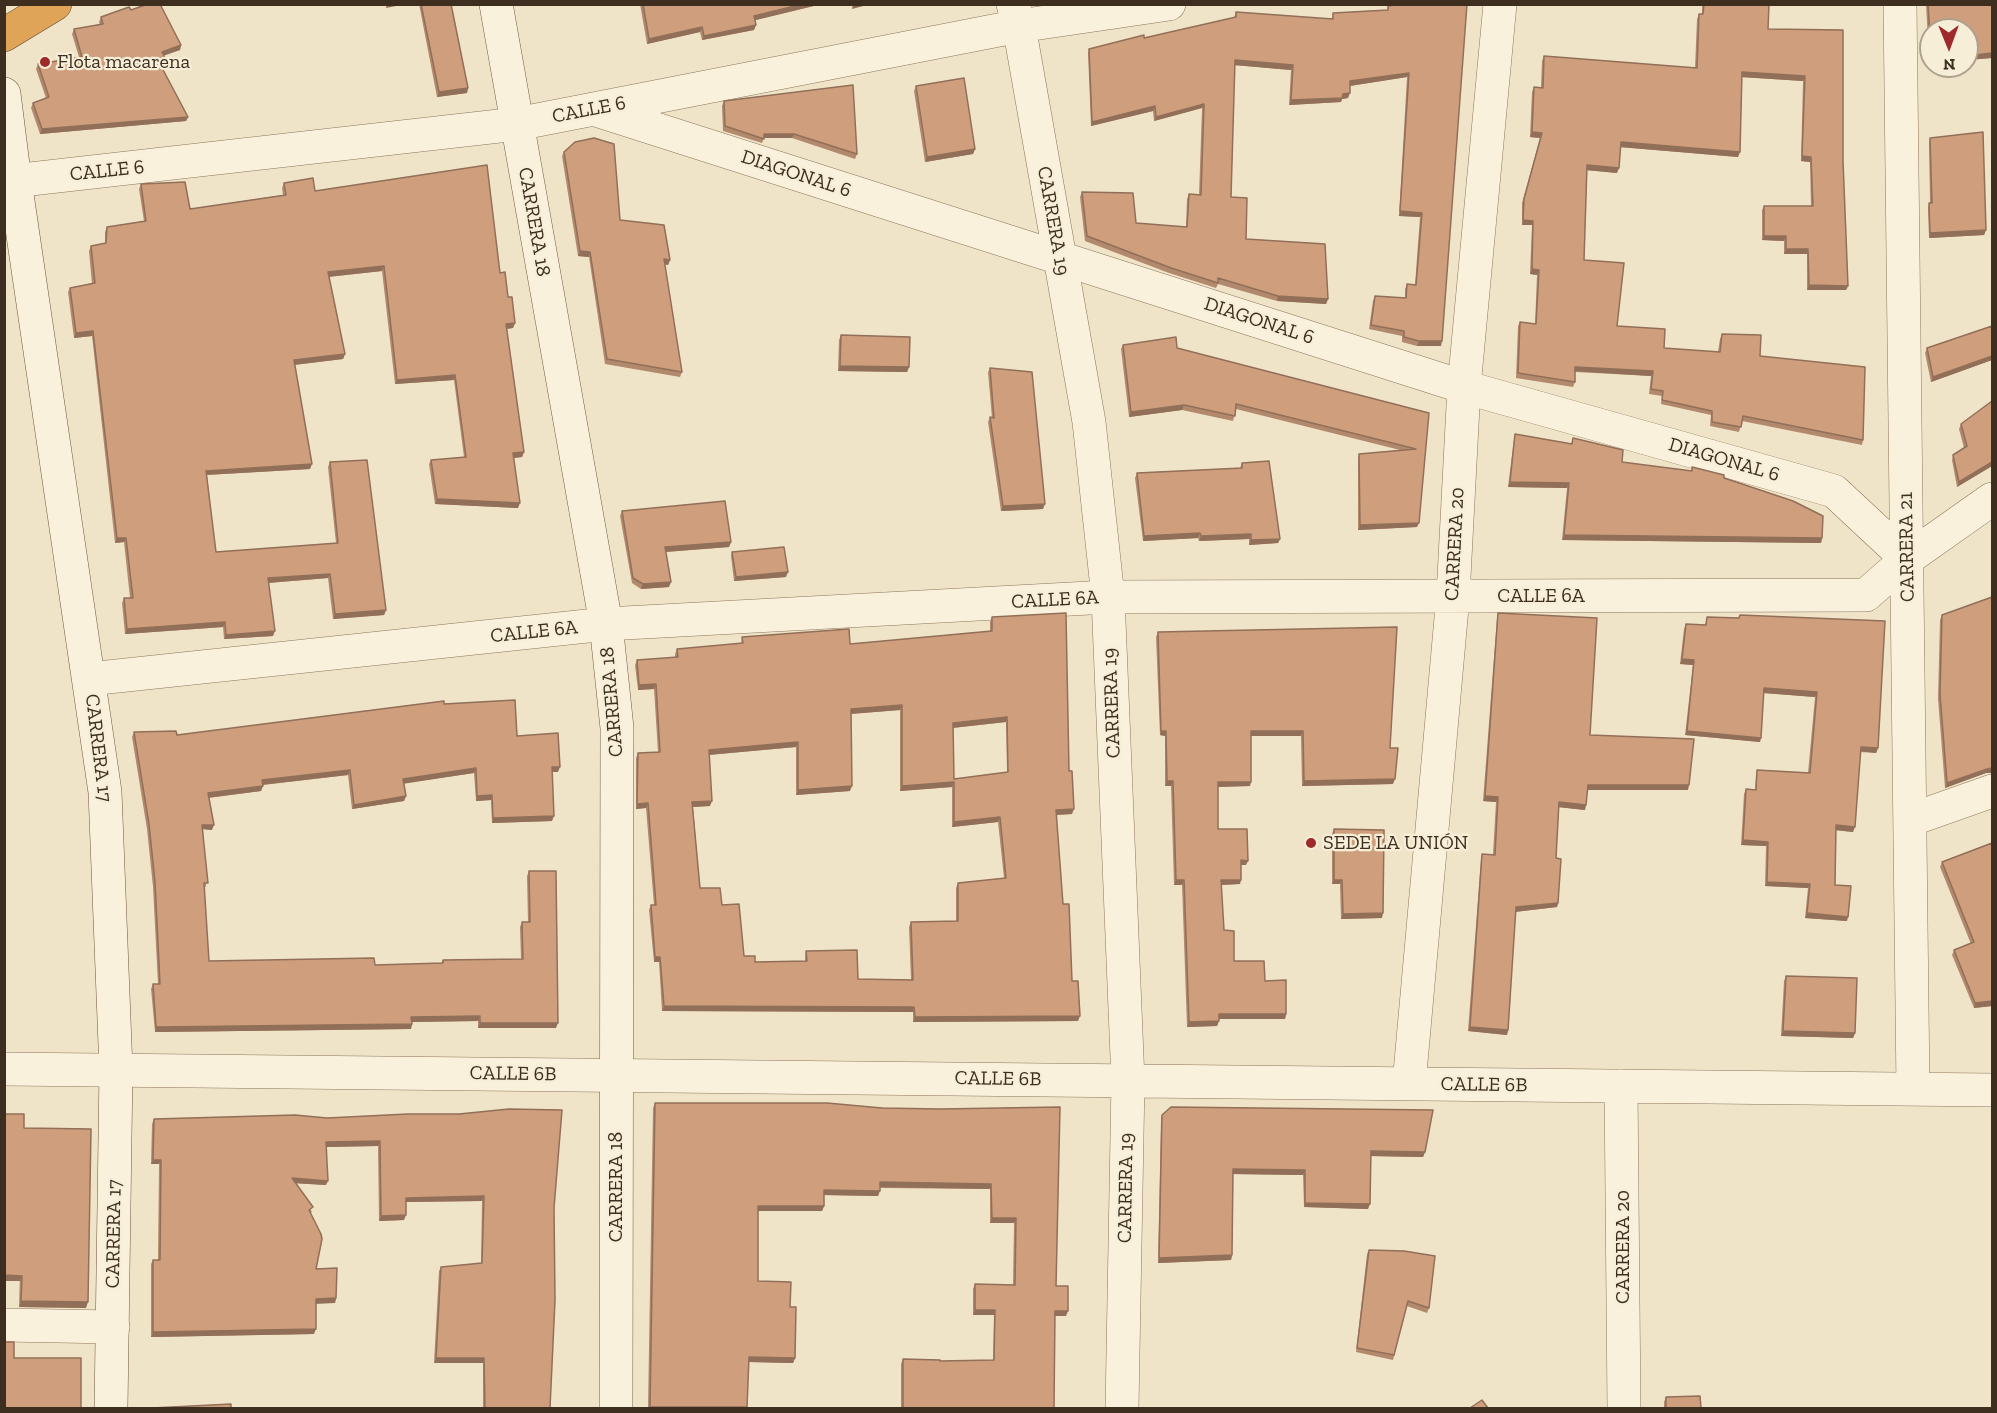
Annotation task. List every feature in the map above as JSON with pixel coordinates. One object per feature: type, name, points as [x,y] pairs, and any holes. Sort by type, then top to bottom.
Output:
[{"type":"highway","points":[[4,35],[55,4]]},
{"type":"street","name":"CARRERA 18","points":[[496,4],[606,624],[617,728],[616,1408]]},
{"type":"street","name":"CALLE 6","points":[[10,182],[517,124],[1016,15],[1169,4]]},
{"type":"street","name":"CARRERA 20","points":[[1409,1084],[1453,596],[1464,387],[1500,4]]},
{"type":"street","name":"CARRERA 21","points":[[1900,4],[1913,1089]]},
{"type":"street","name":"CARRERA 19","points":[[1016,15],[1089,422],[1108,597],[1128,1081],[1122,1408]]},
{"type":"street","name":"CARRERA 17","points":[[4,94],[10,182],[105,792],[116,1070],[111,1408]]},
{"type":"street","name":"DIAGONAL 6","points":[[593,109],[1464,387],[1834,491],[1907,559]]},
{"type":"street","name":"CALLE 6A","points":[[88,679],[606,624],[1108,597],[1866,595],[1907,559],[1992,499]]},
{"type":"street","points":[[1910,820],[1992,791]]},
{"type":"street","name":"CALLE 6B","points":[[4,1069],[1992,1090]]},
{"type":"street","name":"CARRERA 20","points":[[1621,1086],[1624,1408]]},
{"type":"street","points":[[4,1325],[113,1327]]},
{"type":"building","points":[[148,4],[160,4],[181,45],[162,52],[167,62],[160,64],[188,117],[42,129],[33,103],[49,97],[38,64],[82,57],[74,29],[103,24],[101,17],[129,7],[131,10]]},
{"type":"building","points":[[421,4],[451,4],[468,88],[439,92]]},
{"type":"building","points":[[643,4],[803,4],[754,16],[756,25],[704,36],[702,27],[649,39]]},
{"type":"building","points":[[1467,4],[1442,341],[1419,341],[1404,337],[1404,331],[1371,325],[1375,296],[1406,298],[1407,284],[1416,285],[1422,213],[1400,211],[1409,73],[1350,81],[1350,93],[1343,94],[1342,98],[1291,100],[1293,65],[1235,60],[1231,197],[1247,198],[1246,239],[1325,244],[1328,299],[1278,296],[1218,278],[1218,283],[1087,236],[1082,192],[1133,193],[1136,223],[1187,227],[1189,194],[1201,195],[1204,104],[1156,117],[1155,106],[1092,122],[1089,49],[1144,35],[1144,38],[1236,17],[1236,12],[1333,19],[1333,13],[1388,10],[1388,6]]},
{"type":"building","points":[[1704,4],[1769,4],[1768,29],[1843,30],[1843,161],[1848,286],[1809,285],[1808,249],[1786,249],[1786,236],[1764,236],[1764,206],[1813,206],[1811,157],[1802,156],[1805,76],[1742,72],[1740,152],[1621,142],[1619,168],[1587,165],[1584,260],[1624,263],[1617,326],[1665,329],[1664,348],[1720,352],[1722,334],[1761,335],[1760,356],[1865,367],[1863,440],[1743,416],[1741,427],[1712,422],[1712,411],[1662,400],[1663,391],[1651,389],[1653,371],[1575,367],[1575,382],[1518,373],[1520,322],[1536,324],[1539,270],[1532,269],[1533,221],[1523,220],[1524,199],[1542,133],[1532,132],[1534,87],[1543,88],[1544,56],[1697,68],[1699,14],[1703,14]]},
{"type":"building","points":[[1928,4],[1992,4],[1992,53],[1979,55],[1979,18],[1929,18]]},
{"type":"building","points":[[964,78],[975,149],[927,157],[916,86]]},
{"type":"building","points":[[853,85],[857,154],[794,134],[764,134],[764,139],[725,126],[724,101]]},
{"type":"building","points":[[1983,132],[1986,230],[1930,233],[1929,203],[1932,203],[1930,138]]},
{"type":"building","points":[[594,138],[614,144],[620,220],[664,225],[670,260],[664,259],[682,372],[607,359],[590,252],[580,251],[564,152],[575,142]]},
{"type":"building","points":[[487,165],[500,273],[505,272],[508,297],[512,297],[515,323],[506,324],[524,452],[513,453],[520,503],[437,499],[431,460],[466,457],[455,375],[397,380],[384,266],[328,272],[345,354],[294,360],[312,464],[206,471],[216,552],[338,543],[330,462],[367,460],[386,610],[335,614],[330,574],[268,578],[275,631],[226,635],[225,622],[127,629],[124,598],[133,598],[126,538],[117,538],[93,331],[76,333],[70,288],[95,283],[91,246],[106,243],[107,227],[146,221],[141,184],[185,182],[190,209],[286,195],[284,183],[313,178],[315,191]]},
{"type":"building","points":[[1992,326],[1992,356],[1933,377],[1927,348]]},
{"type":"building","points":[[841,335],[910,337],[909,367],[840,366]]},
{"type":"building","points":[[1176,337],[1177,348],[1429,413],[1419,523],[1360,525],[1359,454],[1416,449],[1236,404],[1235,416],[1184,405],[1131,412],[1123,345]]},
{"type":"building","points":[[990,368],[1032,372],[1045,504],[1003,506],[990,417],[994,418]]},
{"type":"building","points":[[1992,401],[1992,462],[1959,482],[1953,455],[1967,446],[1961,424]]},
{"type":"building","points":[[1515,434],[1572,444],[1573,438],[1623,450],[1622,462],[1692,471],[1692,467],[1724,475],[1724,478],[1793,501],[1823,516],[1822,538],[1564,535],[1569,483],[1510,482]]},
{"type":"building","points":[[1269,461],[1280,539],[1251,540],[1251,534],[1201,536],[1200,533],[1144,536],[1137,473],[1242,468],[1242,463]]},
{"type":"building","points":[[725,501],[731,542],[665,547],[671,582],[643,584],[633,578],[622,511]]},
{"type":"building","points":[[784,547],[788,572],[736,577],[732,552]]},
{"type":"building","points":[[1992,597],[1992,768],[1947,783],[1940,694],[1942,615]]},
{"type":"building","points":[[1066,613],[1069,771],[1072,771],[1074,809],[1056,810],[1063,904],[1069,904],[1072,981],[1078,981],[1080,1016],[915,1017],[914,1007],[664,1006],[660,957],[655,957],[651,905],[656,905],[648,803],[637,804],[638,753],[660,752],[656,684],[639,685],[637,660],[678,657],[677,649],[743,643],[742,637],[849,629],[850,644],[992,631],[992,617]],"holes":[[[902,705],[902,786],[954,782],[954,822],[1000,817],[1006,878],[958,883],[958,921],[911,922],[913,980],[858,979],[857,950],[806,951],[807,961],[755,962],[755,956],[744,956],[739,904],[722,905],[720,888],[700,888],[692,802],[712,801],[709,750],[798,742],[798,790],[852,786],[851,709]],[[1007,717],[1008,772],[954,779],[953,723]]]},
{"type":"building","points":[[1498,613],[1597,618],[1590,735],[1694,739],[1689,785],[1588,785],[1586,805],[1559,802],[1556,858],[1561,859],[1558,903],[1516,907],[1508,1030],[1470,1027],[1482,854],[1495,855],[1498,797],[1485,796]]},
{"type":"building","points":[[1740,615],[1885,621],[1878,748],[1861,747],[1855,827],[1836,825],[1835,885],[1851,886],[1848,917],[1807,913],[1810,884],[1767,882],[1768,842],[1743,840],[1746,789],[1756,790],[1757,770],[1810,773],[1817,692],[1764,688],[1761,738],[1687,731],[1694,660],[1682,659],[1686,624],[1706,625],[1707,617],[1739,618]]},
{"type":"building","points":[[1397,627],[1390,748],[1398,748],[1395,779],[1304,781],[1303,731],[1251,731],[1251,782],[1218,782],[1218,829],[1247,829],[1248,861],[1241,860],[1241,880],[1221,880],[1224,930],[1234,931],[1234,961],[1264,961],[1265,981],[1286,980],[1286,1014],[1219,1014],[1219,1021],[1189,1022],[1184,880],[1176,880],[1173,781],[1167,781],[1166,731],[1161,731],[1158,632]]},
{"type":"building","points":[[515,700],[517,736],[558,733],[560,767],[552,767],[554,816],[493,818],[492,795],[477,796],[476,768],[403,779],[406,796],[354,805],[350,770],[262,780],[263,786],[208,793],[214,825],[202,825],[208,883],[204,883],[209,961],[374,958],[375,965],[443,963],[443,960],[523,959],[522,922],[530,922],[529,871],[556,871],[558,1023],[480,1023],[480,1016],[411,1017],[412,1024],[156,1027],[153,984],[160,984],[155,882],[149,824],[134,732],[176,731],[177,735],[444,701],[444,704]]},
{"type":"building","points":[[1334,829],[1384,830],[1383,913],[1343,914],[1342,880],[1334,880]]},
{"type":"building","points":[[1992,843],[1992,1001],[1975,1003],[1954,950],[1974,942],[1942,862]]},
{"type":"building","points":[[1786,976],[1857,978],[1855,1033],[1783,1031]]},
{"type":"building","points":[[655,1103],[827,1103],[882,1108],[940,1109],[1060,1107],[1056,1286],[1068,1286],[1068,1311],[1055,1311],[1054,1408],[903,1408],[903,1359],[994,1360],[995,1310],[975,1310],[975,1284],[1015,1285],[1016,1218],[992,1218],[991,1184],[880,1182],[880,1191],[824,1190],[824,1206],[758,1206],[758,1281],[791,1282],[790,1307],[796,1307],[795,1358],[749,1357],[747,1407],[650,1407]]},
{"type":"building","points":[[1171,1107],[1433,1110],[1425,1152],[1371,1151],[1370,1204],[1305,1203],[1305,1170],[1233,1169],[1232,1255],[1159,1258],[1162,1115]]},
{"type":"building","points":[[509,1109],[562,1110],[554,1208],[555,1300],[550,1408],[485,1408],[484,1358],[436,1358],[441,1267],[482,1263],[484,1196],[406,1198],[406,1215],[381,1216],[380,1141],[326,1142],[328,1181],[292,1178],[313,1207],[309,1210],[321,1234],[316,1269],[337,1268],[336,1298],[316,1299],[316,1329],[153,1332],[153,1260],[160,1260],[161,1160],[153,1160],[154,1119],[295,1115],[327,1118],[459,1114]]},
{"type":"building","points":[[4,1114],[24,1114],[24,1128],[91,1129],[88,1302],[21,1301],[22,1276],[4,1275]]},
{"type":"building","points":[[1369,1250],[1404,1251],[1435,1256],[1429,1308],[1408,1301],[1394,1355],[1357,1348]]},
{"type":"building","points":[[4,1342],[14,1342],[14,1358],[81,1358],[81,1408],[4,1408]]},
{"type":"building","points":[[1700,1396],[1701,1408],[1666,1408],[1666,1397]]},
{"type":"building","points":[[1482,1400],[1488,1408],[1470,1408]]},
{"type":"building","points":[[231,1404],[231,1408],[152,1408]]},
{"type":"place","name":"Flota macarena","points":[[45,62]]},
{"type":"place","name":"SEDE LA UNIÓN","points":[[1311,843]]}]
